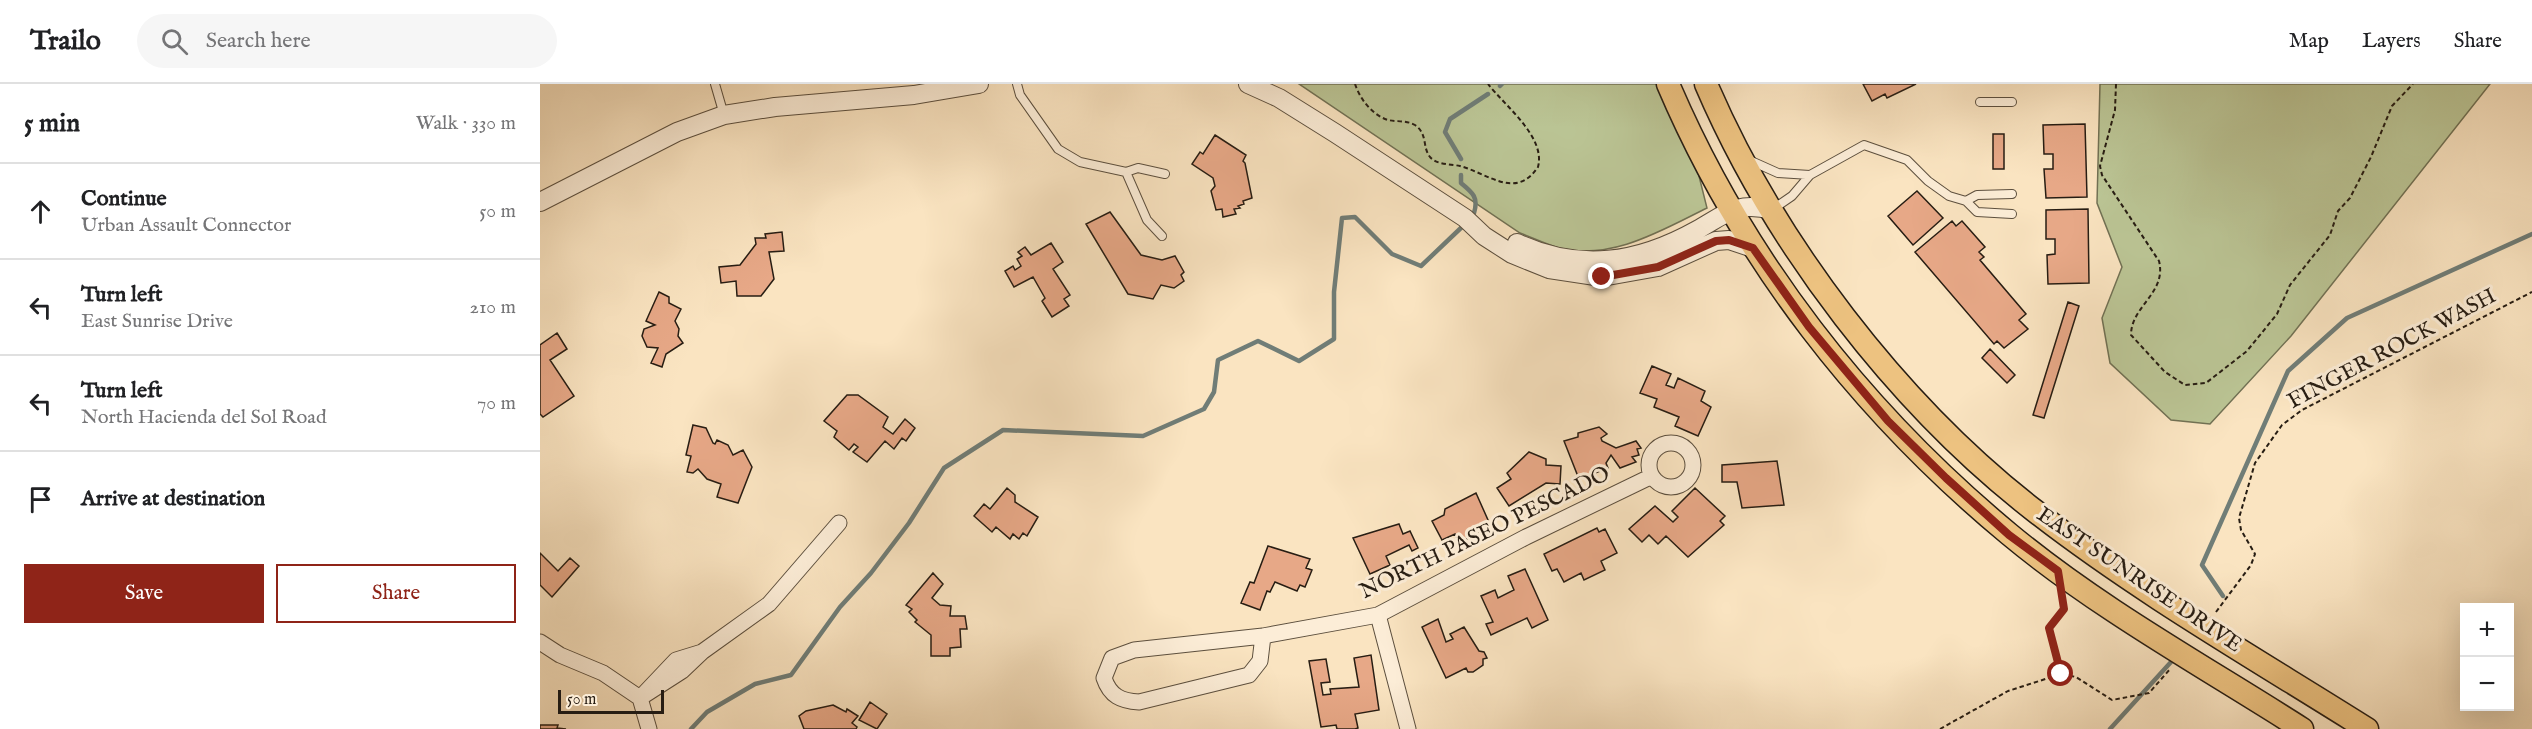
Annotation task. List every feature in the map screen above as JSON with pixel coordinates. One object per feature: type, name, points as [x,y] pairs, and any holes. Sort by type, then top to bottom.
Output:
[{"type":"main road","name":"EAST SUNRISE DRIVE","points":[[1668,84],[1687,128],[1753,248],[1809,327],[1888,421],[2009,535],[2058,571],[2302,729]]},
{"type":"main road","name":"EAST SUNRISE DRIVE","points":[[1706,84],[1742,157],[1799,254],[1877,357],[1948,434],[2033,510],[2126,577],[2367,729]]},
{"type":"main road","points":[[2009,535],[2033,510]]},
{"type":"street","points":[[540,202],[677,132],[724,115],[919,89],[979,84]]},
{"type":"street","points":[[1248,84],[1279,98],[1335,133],[1464,218],[1484,236],[1512,254],[1549,269],[1602,277],[1658,267],[1716,241],[1729,240],[1753,248]]},
{"type":"street","points":[[1464,218],[1486,225],[1527,248],[1549,255],[1596,262],[1624,260],[1668,245],[1730,209],[1753,205],[1772,210]]},
{"type":"street","name":"NORTH PASEO PESCADO","points":[[1263,636],[1260,662],[1249,675],[1139,702],[1126,701],[1114,696],[1104,678],[1107,666],[1121,653],[1263,636],[1378,615],[1526,537],[1652,476]]},
{"type":"street","points":[[640,698],[682,671],[702,652],[769,604],[839,523]]},
{"type":"street","points":[[1378,615],[1401,694],[1408,729]]},
{"type":"street","points":[[540,642],[561,655],[603,673],[640,698],[649,729]]},
{"type":"street","points":[[540,655],[561,655]]},
{"type":"lane","points":[[715,84],[724,115]]},
{"type":"lane","points":[[1017,84],[1020,95],[1058,149],[1080,162],[1126,172],[1138,168],[1165,174]]},
{"type":"lane","points":[[1980,102],[2012,102]]},
{"type":"lane","points":[[1772,210],[1792,196],[1810,175],[1864,145],[1907,160],[1949,196],[1966,201],[1977,212],[2012,214]]},
{"type":"lane","points":[[1742,157],[1778,173],[1810,175]]},
{"type":"lane","points":[[1126,172],[1147,220],[1162,236]]},
{"type":"lane","points":[[1966,201],[1977,195],[2012,194]]},
{"type":"path","points":[[1355,84],[1362,100],[1381,117],[1407,122],[1419,129],[1425,136],[1427,152],[1437,162],[1459,166],[1509,183],[1527,180],[1538,167],[1538,146],[1521,118],[1508,110],[1488,84]]},
{"type":"path","points":[[2116,84],[2115,110],[2100,166],[2102,175],[2147,242],[2161,268],[2153,294],[2131,325],[2131,335],[2164,372],[2185,385],[2197,386],[2215,378],[2247,351],[2277,314],[2290,285],[2330,235],[2338,211],[2354,193],[2392,106],[2413,84]]},
{"type":"path","name":"FINGER ROCK WASH","points":[[2212,616],[2251,565],[2255,554],[2241,530],[2239,518],[2255,463],[2282,425],[2301,410],[2532,292]]},
{"type":"path","points":[[2058,571],[2064,609],[2049,628],[2061,674]]},
{"type":"path","points":[[1940,729],[2008,691],[2061,674],[2076,677],[2112,700],[2136,697],[2156,688],[2177,661]]},
{"type":"green space","points":[[1299,84],[1668,84],[1687,128],[1707,208],[1654,234],[1617,247],[1579,251],[1559,248],[1520,233]]},
{"type":"green space","points":[[2100,84],[2490,84],[2291,336],[2210,424],[2171,420],[2110,363],[2102,318],[2122,267],[2097,203]]},
{"type":"building","points":[[1863,84],[1916,84],[1887,98],[1885,94],[1872,101]]},
{"type":"building","points":[[2085,124],[2087,197],[2046,198],[2044,169],[2053,169],[2053,154],[2044,154],[2043,125]]},
{"type":"building","points":[[1993,134],[2004,134],[2004,169],[1993,169]]},
{"type":"building","points":[[1215,135],[1246,155],[1243,161],[1252,198],[1243,201],[1244,204],[1238,206],[1240,208],[1234,209],[1236,214],[1223,217],[1222,209],[1216,210],[1211,191],[1215,186],[1213,178],[1192,164],[1200,152],[1203,154]]},
{"type":"building","points":[[1917,191],[1943,218],[1913,245],[1888,216]]},
{"type":"building","points":[[2088,209],[2089,283],[2048,284],[2047,255],[2055,254],[2055,239],[2046,239],[2046,210]]},
{"type":"building","points":[[1110,212],[1141,255],[1162,260],[1175,256],[1184,272],[1181,275],[1184,281],[1174,288],[1161,285],[1153,299],[1128,294],[1086,224]]},
{"type":"building","points":[[1952,221],[1956,226],[1962,221],[1985,247],[1979,252],[1984,257],[1980,260],[2026,314],[2019,320],[2028,329],[2004,348],[1997,341],[1994,344],[1915,252]]},
{"type":"building","points":[[782,232],[784,251],[769,252],[774,279],[761,296],[737,296],[736,281],[721,283],[719,267],[740,265],[756,244],[755,238],[766,238],[765,234]]},
{"type":"building","points":[[1051,243],[1063,262],[1053,269],[1070,295],[1064,299],[1069,306],[1052,317],[1042,301],[1045,298],[1033,277],[1014,287],[1005,271],[1013,266],[1015,270],[1021,266],[1017,259],[1022,256],[1018,252],[1025,247],[1031,255]]},
{"type":"building","points":[[659,292],[669,297],[669,303],[681,309],[675,321],[679,329],[678,336],[683,343],[666,354],[662,367],[651,363],[658,348],[647,347],[642,336],[644,329],[655,325],[646,321]]},
{"type":"building","points":[[2068,302],[2079,306],[2044,418],[2033,415]]},
{"type":"building","points":[[557,333],[567,349],[550,360],[574,396],[543,417],[540,414],[540,345]]},
{"type":"building","points":[[1990,349],[2015,375],[2007,383],[1982,358]]},
{"type":"building","points":[[1652,366],[1671,374],[1666,385],[1674,388],[1678,378],[1705,391],[1701,401],[1711,407],[1698,436],[1675,426],[1679,417],[1654,407],[1657,399],[1640,393]]},
{"type":"building","points":[[847,395],[858,395],[888,417],[883,427],[893,434],[905,419],[915,428],[906,441],[902,438],[894,449],[885,441],[867,462],[853,452],[858,447],[854,444],[849,450],[834,437],[837,431],[824,421]]},
{"type":"building","points":[[693,425],[706,428],[713,443],[715,444],[717,440],[728,445],[733,455],[743,450],[752,467],[738,503],[717,497],[721,484],[707,479],[698,469],[693,473],[687,472],[691,456],[686,455]]},
{"type":"building","points":[[1599,427],[1607,434],[1601,438],[1602,441],[1616,448],[1636,441],[1641,448],[1637,449],[1639,455],[1632,457],[1636,462],[1620,468],[1611,455],[1606,463],[1608,468],[1579,479],[1564,441],[1578,437],[1578,433]]},
{"type":"building","points":[[1529,452],[1546,459],[1546,465],[1561,466],[1560,484],[1546,483],[1509,506],[1497,488],[1511,479],[1507,473]]},
{"type":"building","points":[[1777,461],[1784,505],[1742,508],[1737,482],[1722,482],[1722,465]]},
{"type":"building","points":[[1007,488],[1015,495],[1015,502],[1038,517],[1027,536],[1023,533],[1019,539],[1013,534],[1010,539],[996,527],[992,532],[974,516],[984,504],[990,509]]},
{"type":"building","points":[[1695,488],[1725,516],[1720,521],[1724,525],[1688,557],[1666,536],[1658,544],[1649,535],[1642,542],[1629,529],[1655,506],[1673,522],[1678,517],[1672,511]]},
{"type":"building","points":[[1476,493],[1488,520],[1475,527],[1478,532],[1459,544],[1455,534],[1442,540],[1432,521],[1444,515],[1445,509]]},
{"type":"building","points":[[1399,524],[1403,534],[1410,531],[1418,548],[1412,551],[1409,545],[1386,556],[1390,565],[1370,574],[1353,538]]},
{"type":"building","points":[[1597,528],[1599,532],[1605,529],[1617,553],[1601,561],[1605,570],[1584,580],[1581,573],[1564,582],[1557,569],[1552,571],[1544,554]]},
{"type":"building","points":[[1268,546],[1310,559],[1306,568],[1312,570],[1305,587],[1300,585],[1297,591],[1275,582],[1270,592],[1267,591],[1260,610],[1241,603],[1250,582],[1254,583]]},
{"type":"building","points":[[540,553],[558,571],[570,558],[579,566],[552,597],[540,585]]},
{"type":"building","points":[[1525,569],[1548,620],[1532,628],[1527,618],[1491,635],[1486,624],[1493,622],[1481,596],[1495,590],[1498,598],[1514,590],[1508,576]]},
{"type":"building","points":[[933,573],[943,584],[932,598],[940,605],[951,606],[950,616],[965,616],[967,629],[960,629],[961,647],[950,648],[950,656],[931,656],[931,635],[915,622],[917,620],[909,612],[912,609],[906,605]]},
{"type":"building","points":[[1438,619],[1446,642],[1453,639],[1450,634],[1464,627],[1479,651],[1484,652],[1487,658],[1483,659],[1483,665],[1473,672],[1468,672],[1466,668],[1446,678],[1422,627]]},
{"type":"building","points":[[1371,655],[1379,710],[1355,714],[1358,728],[1355,729],[1337,729],[1336,725],[1321,727],[1309,661],[1326,659],[1330,682],[1321,683],[1323,695],[1331,694],[1330,689],[1359,687],[1354,658]]},
{"type":"building","points":[[870,702],[887,714],[877,729],[859,720]]},
{"type":"building","points":[[833,705],[846,712],[847,709],[858,716],[852,723],[857,727],[856,729],[804,729],[799,716],[806,711]]},
{"type":"building","points":[[540,725],[558,725],[557,728],[566,729],[540,729]]},
{"type":"waterway","points":[[1461,159],[1445,132],[1450,119],[1488,94]]},
{"type":"waterway","points":[[1461,175],[1461,183],[1475,199],[1474,213]]},
{"type":"waterway","points":[[691,729],[707,712],[755,684],[791,675],[840,607],[871,573],[909,523],[944,468],[1003,430],[1143,436],[1204,409],[1214,392],[1218,360],[1258,341],[1299,361],[1334,339],[1334,292],[1342,218],[1355,217],[1392,254],[1421,266],[1463,226]]},
{"type":"waterway","points":[[2223,596],[2202,565],[2288,371],[2347,318],[2532,234]]},
{"type":"waterway","points":[[2110,729],[2171,662]]},
{"type":"route","points":[[1602,277],[1631,274],[1658,267],[1716,241],[1729,240],[1753,248],[1809,327],[1888,421],[2009,535],[2058,571],[2064,609],[2049,628],[2061,674]]}]
